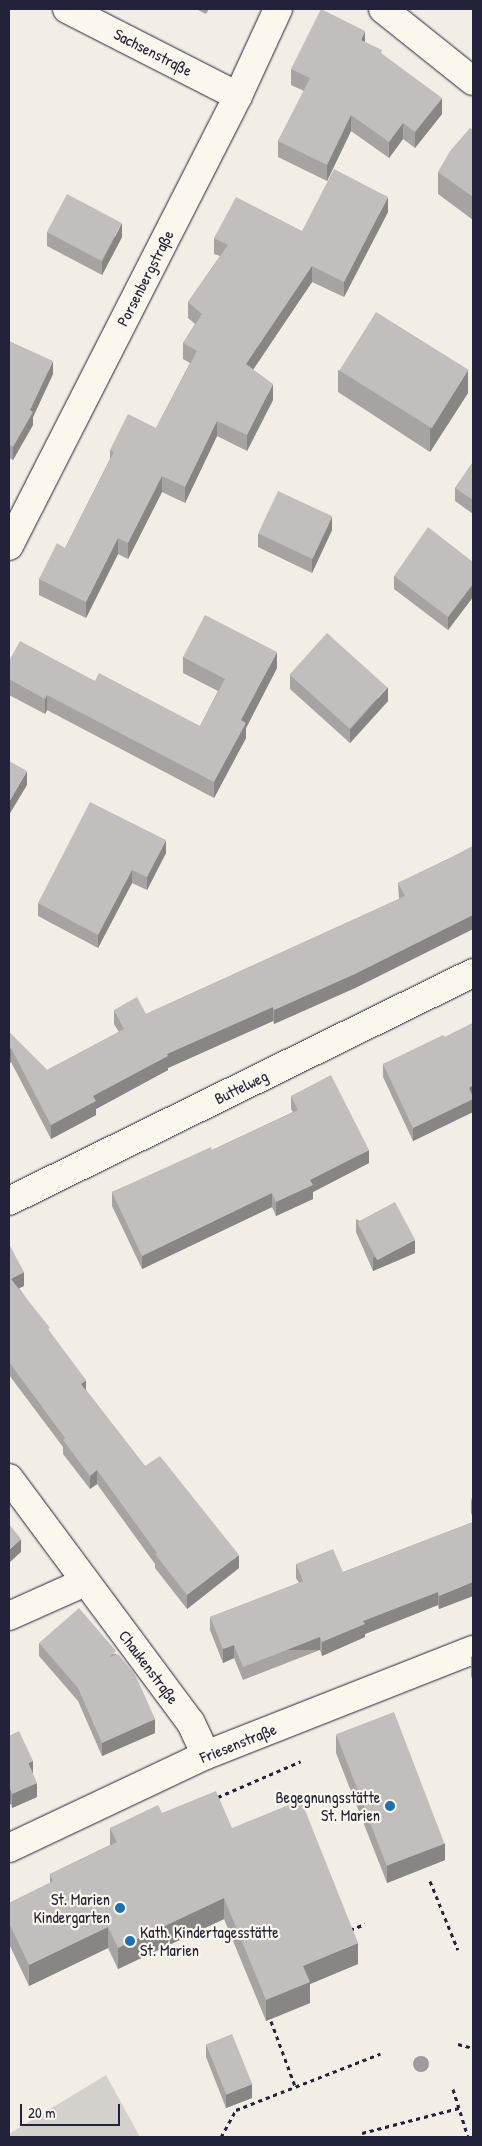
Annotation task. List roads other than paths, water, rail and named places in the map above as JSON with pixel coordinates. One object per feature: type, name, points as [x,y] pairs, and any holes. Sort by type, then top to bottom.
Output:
[{"type":"street","name":"Sachsenstraße","points":[[67,9],[238,96]]},
{"type":"street","name":"Porsenbergstraße","points":[[9,546],[238,96],[278,9]]},
{"type":"street","points":[[384,9],[473,81]]},
{"type":"street","name":"Buttelweg","points":[[9,1201],[473,972]]},
{"type":"street","name":"Chaukenstraße","points":[[9,1478],[191,1724],[206,1755]]},
{"type":"street","points":[[9,1616],[86,1582]]},
{"type":"street","name":"Friesenstraße","points":[[9,1848],[206,1755],[473,1650]]},
{"type":"place","name":"Begegnungsstätte St. Marien","points":[[390,1806]]},
{"type":"place","name":"St. Marien Kindergarten","points":[[120,1908]]},
{"type":"place","name":"Kath. Kindertagesstätte St. Marien","points":[[130,1941]]}]
